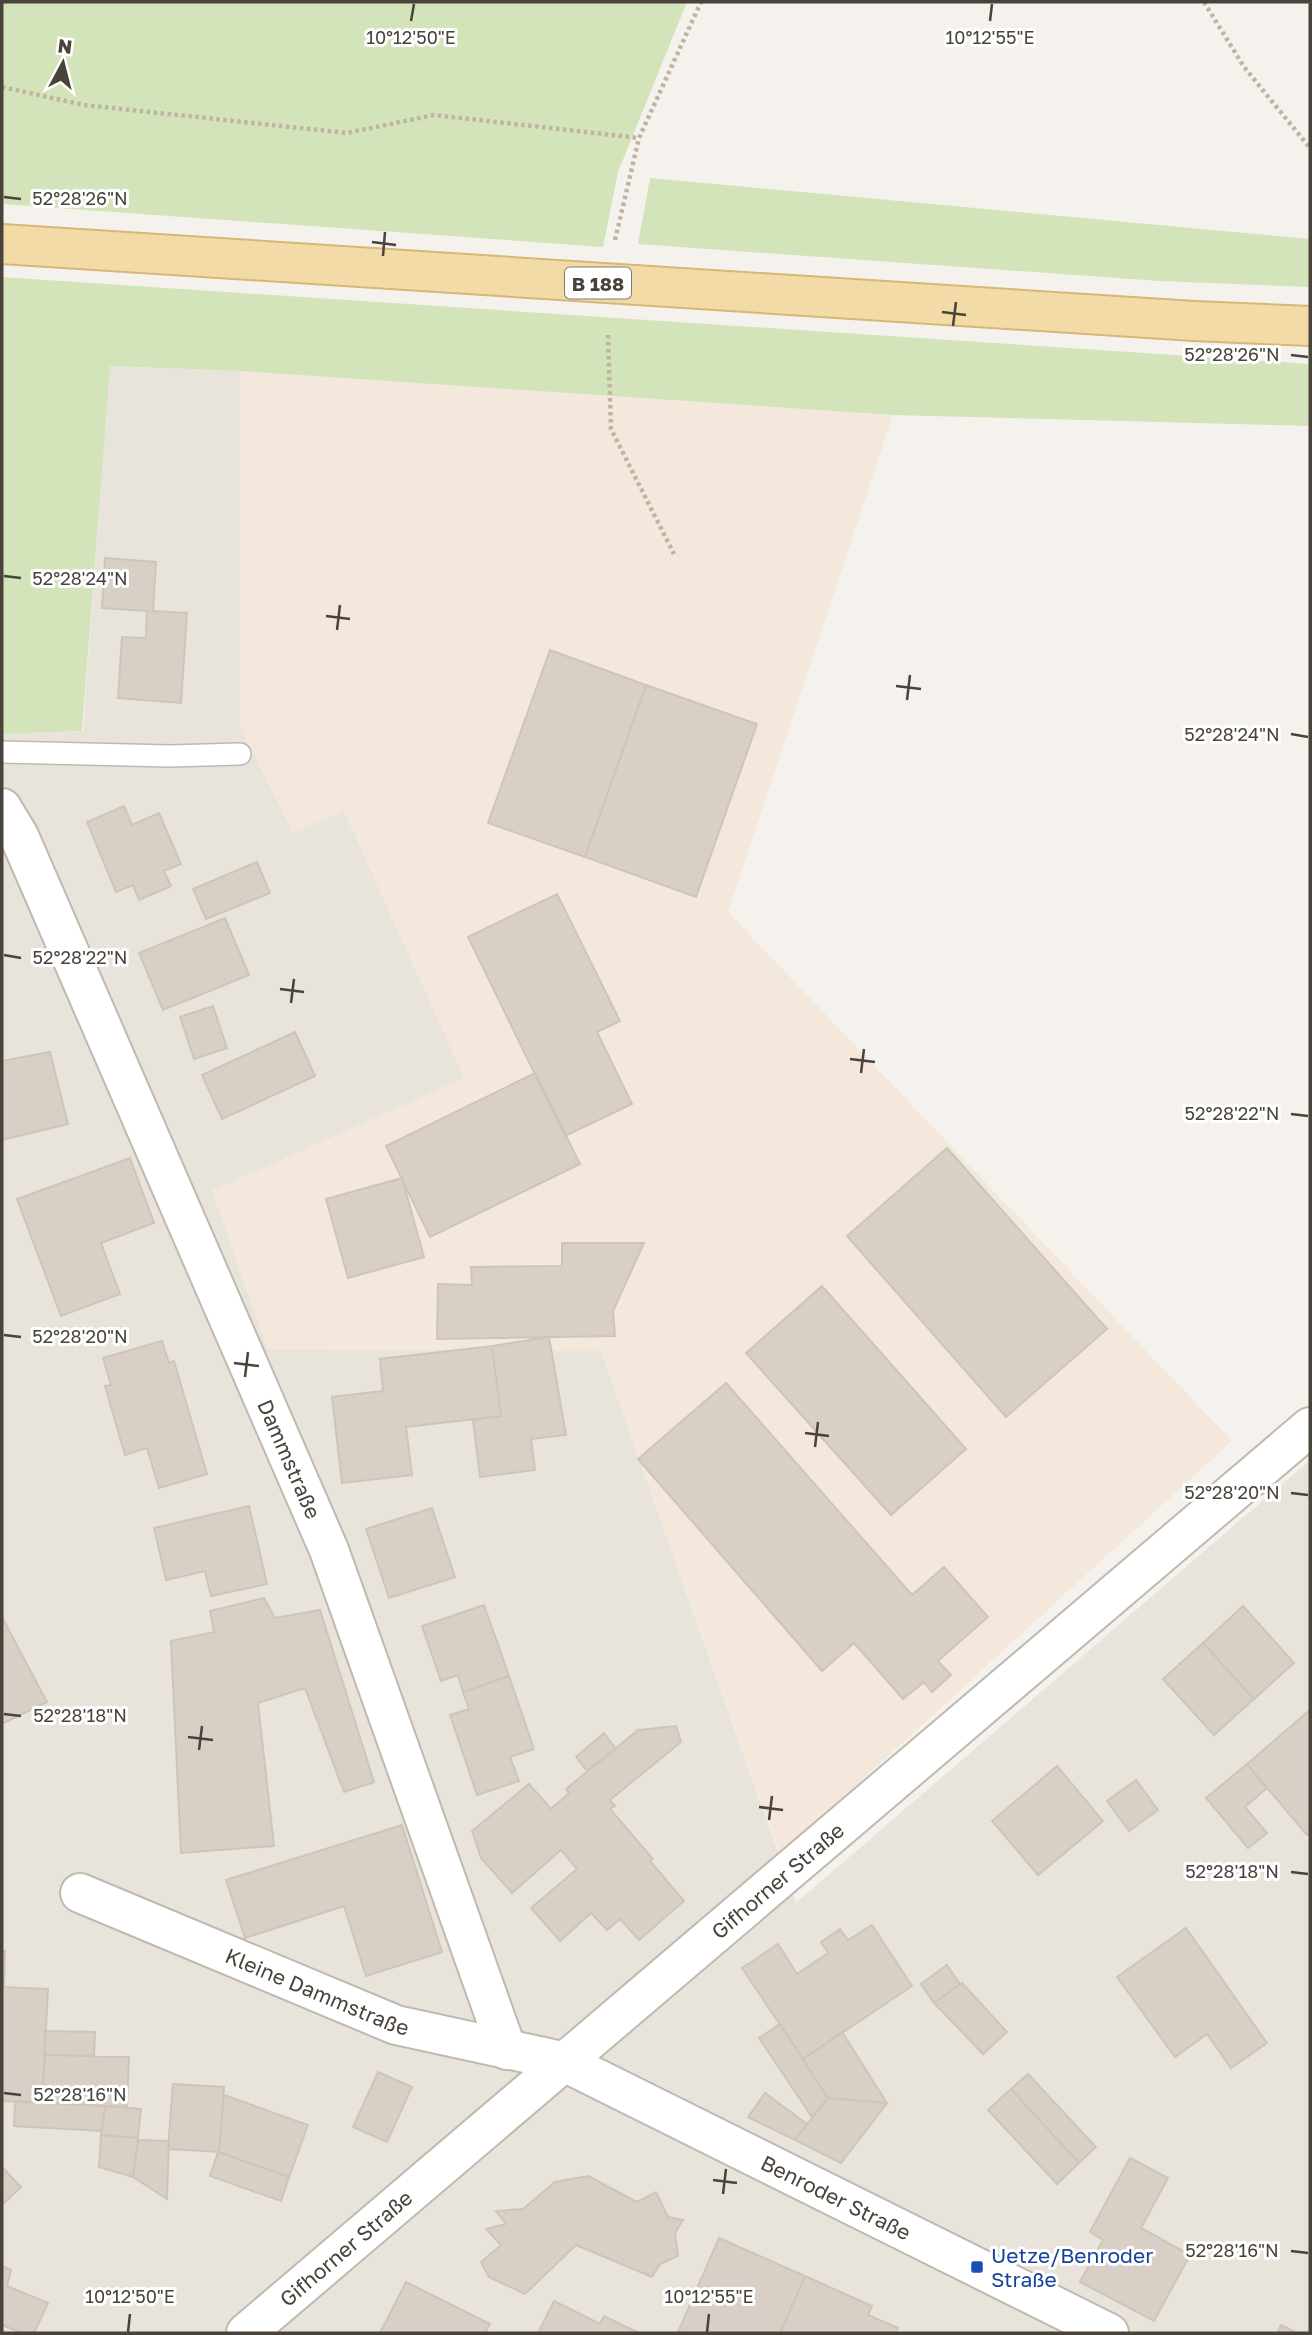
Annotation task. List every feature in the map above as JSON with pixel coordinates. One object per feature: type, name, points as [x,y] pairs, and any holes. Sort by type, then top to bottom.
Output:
[{"type":"main road","name":"B 188","points":[[2,244],[1194,321],[1310,326]]},
{"type":"street","name":"Dammstraße","points":[[2,808],[19,836],[330,1550],[507,2050]]},
{"type":"street","name":"Gifhorner Straße","points":[[246,2333],[562,2061],[764,1894],[1310,1427]]},
{"type":"street","name":"Kleine Dammstraße","points":[[80,1893],[396,2025],[562,2061]]},
{"type":"street","name":"Benroder Straße","points":[[562,2061],[1109,2333]]},
{"type":"lane","points":[[2,752],[170,756],[240,754]]},
{"type":"path","points":[[615,240],[639,138],[701,2]]},
{"type":"path","points":[[1204,2],[1244,68],[1310,148]]},
{"type":"path","points":[[2,87],[84,105],[347,133],[434,115],[639,138]]},
{"type":"path","points":[[608,335],[611,429],[674,554]]},
{"type":"shaded area","points":[[109,366],[240,371],[240,726],[344,811],[465,1078],[213,1191],[268,1349],[601,1351],[796,1903],[1310,1460],[1310,2333],[2,2333],[2,734],[83,731]]},
{"type":"shaded area","points":[[240,371],[893,415],[728,912],[1232,1441],[780,1855],[601,1351],[268,1349],[212,1191],[464,1078],[344,811],[293,833],[240,726]]},
{"type":"green space","points":[[2,2],[687,2],[618,172],[603,247],[2,204]]},
{"type":"green space","points":[[650,178],[1310,239],[1310,287],[1159,281],[638,244]]},
{"type":"green space","points":[[2,277],[1310,364],[1310,426],[893,415],[240,371],[110,366],[82,731],[2,734]]},
{"type":"building","points":[[105,558],[156,562],[153,611],[187,613],[181,703],[118,698],[122,637],[146,638],[147,611],[102,608]]},
{"type":"building","points":[[550,650],[646,685],[585,857],[488,823]]},
{"type":"building","points":[[646,685],[757,724],[696,897],[585,857]]},
{"type":"building","points":[[124,806],[132,825],[159,813],[181,864],[164,871],[171,886],[139,900],[133,885],[116,892],[87,822]]},
{"type":"building","points":[[257,862],[270,893],[206,919],[193,889]]},
{"type":"building","points":[[557,894],[620,1021],[597,1032],[632,1104],[565,1136],[468,937]]},
{"type":"building","points":[[225,918],[249,975],[163,1010],[139,953]]},
{"type":"building","points":[[213,1006],[227,1048],[194,1059],[180,1017]]},
{"type":"building","points":[[295,1032],[315,1076],[222,1119],[202,1075]]},
{"type":"building","points":[[50,1052],[68,1124],[2,1140],[2,1061]]},
{"type":"building","points":[[535,1073],[580,1164],[430,1237],[386,1146]]},
{"type":"building","points":[[947,1148],[1107,1329],[1006,1417],[847,1236]]},
{"type":"building","points":[[130,1158],[154,1223],[101,1243],[120,1294],[61,1316],[17,1199]]},
{"type":"building","points":[[402,1178],[424,1257],[348,1278],[326,1199]]},
{"type":"building","points":[[562,1243],[644,1243],[613,1311],[615,1336],[437,1339],[438,1284],[472,1285],[471,1267],[562,1266]]},
{"type":"building","points":[[822,1286],[966,1449],[891,1515],[746,1353]]},
{"type":"building","points":[[549,1337],[566,1435],[531,1439],[535,1470],[480,1477],[473,1420],[501,1416],[492,1346]]},
{"type":"building","points":[[162,1341],[169,1363],[174,1361],[207,1474],[159,1488],[147,1448],[125,1455],[105,1386],[111,1385],[103,1358]]},
{"type":"building","points":[[492,1346],[501,1416],[406,1427],[412,1475],[342,1483],[332,1397],[383,1391],[380,1359]]},
{"type":"building","points":[[726,1383],[912,1595],[944,1567],[988,1617],[938,1661],[951,1675],[932,1692],[924,1682],[903,1699],[854,1643],[822,1671],[638,1459]]},
{"type":"building","points":[[249,1506],[267,1584],[211,1596],[205,1571],[166,1580],[154,1528]]},
{"type":"building","points":[[432,1508],[455,1577],[389,1598],[366,1529]]},
{"type":"building","points":[[264,1598],[275,1618],[320,1610],[374,1782],[344,1792],[305,1688],[258,1703],[274,1846],[181,1853],[171,1641],[214,1632],[210,1611]]},
{"type":"building","points":[[484,1605],[509,1676],[463,1692],[458,1675],[441,1681],[422,1626]]},
{"type":"building","points":[[1243,1606],[1294,1663],[1254,1699],[1203,1643]]},
{"type":"building","points":[[2,1617],[47,1702],[2,1724]]},
{"type":"building","points":[[1203,1643],[1254,1699],[1214,1735],[1163,1679]]},
{"type":"building","points":[[509,1676],[534,1749],[510,1757],[519,1781],[477,1795],[450,1715],[469,1709],[463,1692]]},
{"type":"building","points":[[1310,1710],[1310,1832],[1307,1835],[1247,1764]]},
{"type":"building","points":[[676,1726],[681,1742],[610,1800],[615,1806],[610,1809],[653,1859],[650,1861],[684,1901],[639,1940],[620,1919],[607,1930],[591,1913],[560,1941],[531,1908],[577,1869],[561,1850],[512,1893],[481,1858],[472,1831],[529,1784],[551,1809],[569,1793],[566,1789],[638,1730]]},
{"type":"building","points":[[604,1733],[616,1749],[587,1771],[576,1757]]},
{"type":"building","points":[[1247,1764],[1267,1788],[1245,1807],[1267,1833],[1248,1848],[1206,1798]]},
{"type":"building","points":[[1057,1766],[1103,1821],[1038,1875],[992,1821]]},
{"type":"building","points":[[1136,1780],[1158,1810],[1129,1831],[1107,1801]]},
{"type":"building","points":[[402,1825],[442,1952],[366,1976],[344,1906],[245,1938],[226,1880]]},
{"type":"building","points":[[872,1925],[912,1986],[803,2059],[742,1968],[778,1944],[797,1974],[828,1953],[821,1942],[840,1929],[848,1940]]},
{"type":"building","points":[[1186,1928],[1267,2043],[1231,2068],[1207,2034],[1175,2057],[1117,1977]]},
{"type":"building","points":[[2,1951],[5,1951],[4,1987],[2,1987]]},
{"type":"building","points":[[947,1965],[960,1984],[934,2003],[921,1984]]},
{"type":"building","points":[[962,1983],[1007,2032],[983,2054],[934,2003]]},
{"type":"building","points":[[2,1987],[48,1989],[42,2103],[2,2101]]},
{"type":"building","points":[[780,2024],[828,2098],[812,2117],[759,2038]]},
{"type":"building","points":[[45,2031],[95,2032],[94,2056],[45,2055]]},
{"type":"building","points":[[842,2032],[887,2103],[828,2098],[803,2059]]},
{"type":"building","points":[[45,2055],[129,2057],[127,2107],[42,2103]]},
{"type":"building","points":[[378,2072],[412,2087],[387,2142],[353,2127]]},
{"type":"building","points":[[1028,2074],[1096,2147],[1079,2163],[1011,2089]]},
{"type":"building","points":[[173,2084],[224,2087],[219,2152],[168,2149]]},
{"type":"building","points":[[1011,2089],[1079,2163],[1057,2184],[988,2110]]},
{"type":"building","points":[[765,2093],[807,2124],[795,2140],[748,2117]]},
{"type":"building","points":[[224,2095],[308,2125],[289,2177],[219,2152]]},
{"type":"building","points":[[828,2098],[887,2103],[841,2163],[795,2140]]},
{"type":"building","points":[[15,2101],[105,2106],[102,2131],[14,2126]]},
{"type":"building","points":[[105,2106],[141,2109],[138,2138],[101,2135]]},
{"type":"building","points":[[101,2135],[138,2138],[133,2177],[99,2167]]},
{"type":"building","points":[[138,2140],[169,2141],[167,2199],[133,2177]]},
{"type":"building","points":[[218,2152],[289,2177],[281,2201],[210,2176]]},
{"type":"building","points":[[1130,2158],[1168,2178],[1141,2228],[1190,2255],[1154,2321],[1080,2282],[1103,2240],[1090,2232]]},
{"type":"building","points":[[2,2167],[21,2187],[2,2205]]},
{"type":"building","points":[[588,2176],[637,2202],[656,2192],[668,2217],[683,2220],[675,2233],[678,2256],[660,2264],[652,2277],[576,2245],[525,2294],[489,2277],[481,2262],[501,2245],[486,2229],[506,2224],[496,2211],[523,2209],[555,2182]]},
{"type":"building","points":[[719,2238],[805,2276],[780,2333],[678,2332]]},
{"type":"building","points":[[2,2266],[11,2270],[7,2286],[48,2303],[34,2333],[22,2333],[2,2325]]},
{"type":"building","points":[[805,2276],[872,2306],[868,2315],[898,2328],[895,2333],[780,2333]]},
{"type":"building","points":[[406,2282],[490,2324],[485,2333],[380,2333]]},
{"type":"building","points":[[554,2301],[600,2324],[604,2316],[639,2333],[538,2333]]},
{"type":"building","points":[[1281,2325],[1297,2333],[1277,2333]]},
{"type":"place","name":"Uetze/Benroder Straße","points":[[977,2267]]}]
